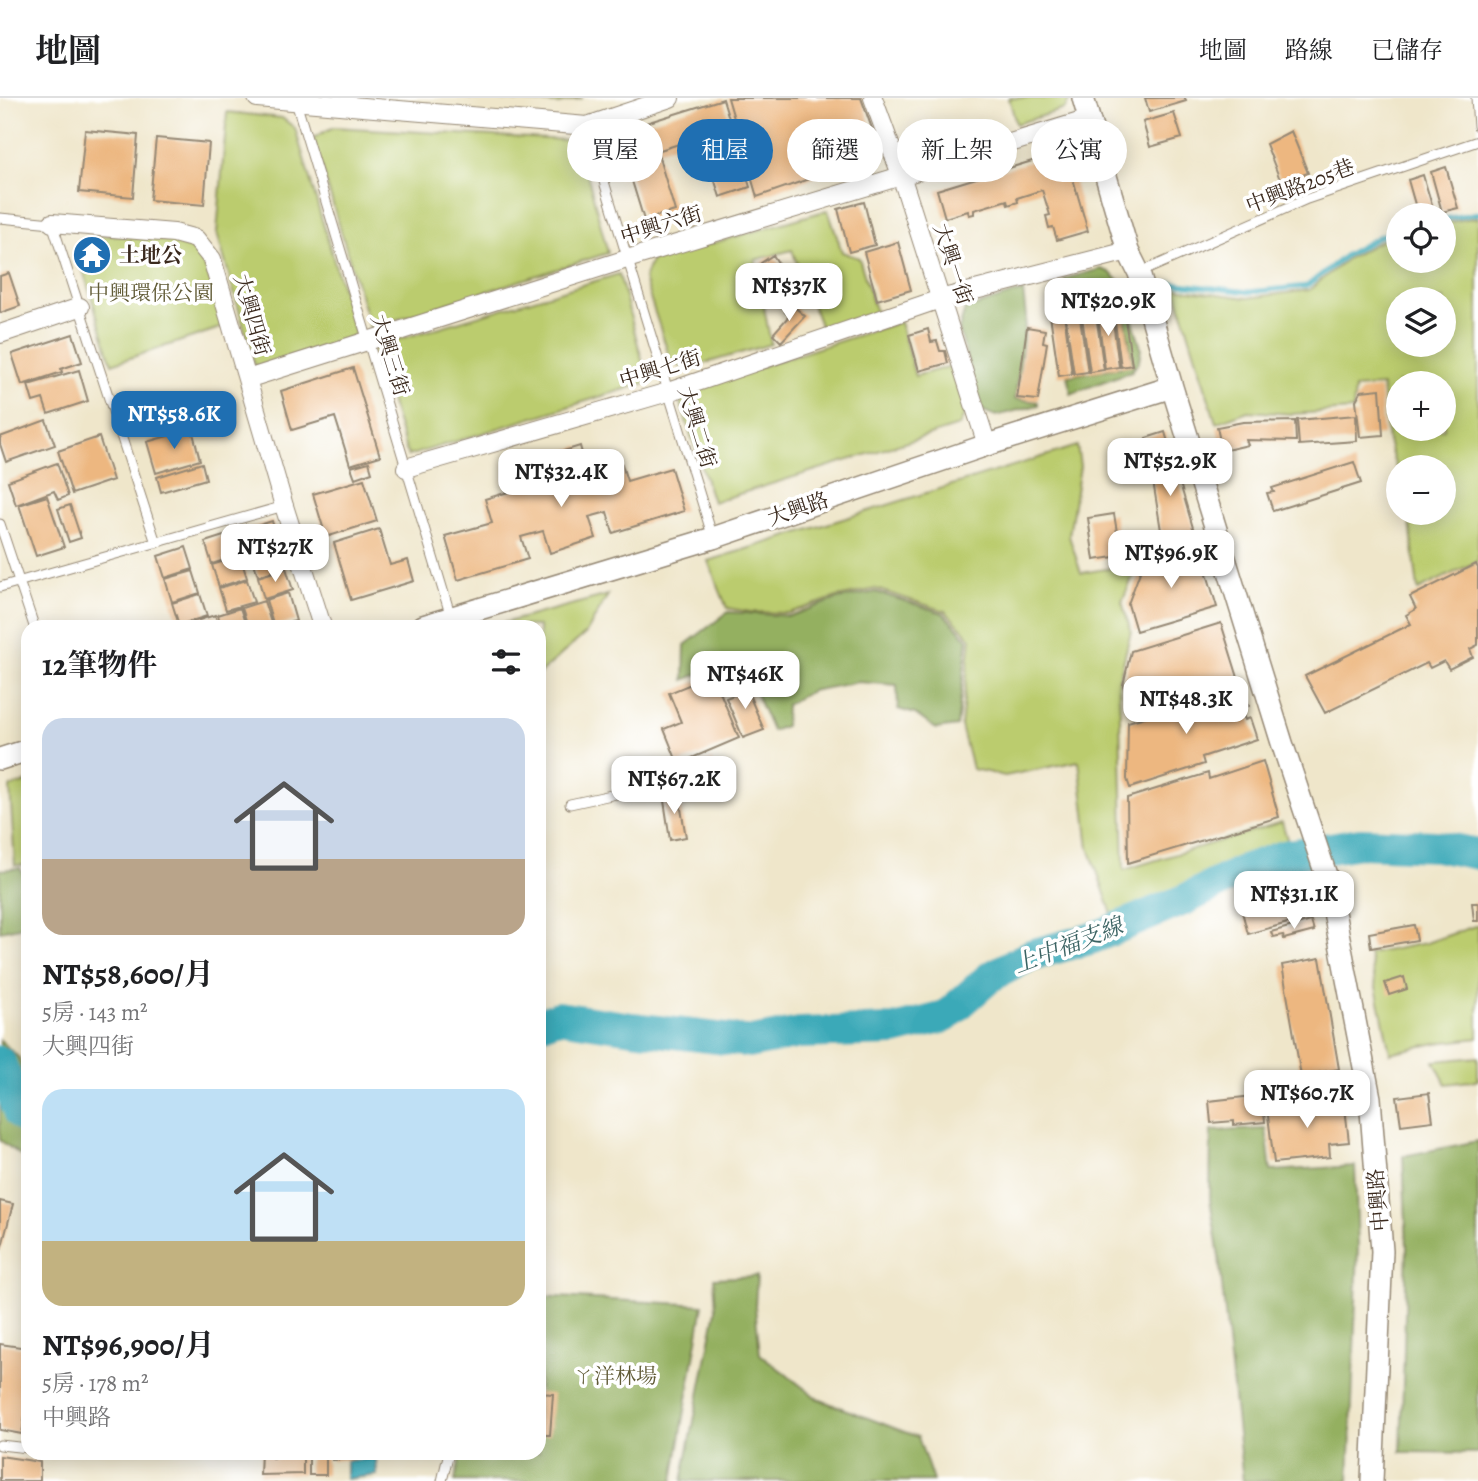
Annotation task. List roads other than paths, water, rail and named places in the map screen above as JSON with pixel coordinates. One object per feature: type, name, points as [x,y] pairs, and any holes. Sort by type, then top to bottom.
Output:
[{"type":"street","points":[[257,98],[567,124]]},
{"type":"street","points":[[608,119],[670,98]]},
{"type":"street","name":"大興一街","points":[[873,98],[897,164]]},
{"type":"street","points":[[1083,98],[1089,119]]},
{"type":"street","name":"中興六街","points":[[247,379],[897,176]]},
{"type":"street","name":"大興一街","points":[[903,182],[987,445]]},
{"type":"street","points":[[1108,182],[1128,251],[1139,274],[1172,387]]},
{"type":"street","name":"大興四街","points":[[52,223],[174,233],[196,239],[212,259],[320,620]]},
{"type":"street","name":"中興七街","points":[[406,468],[668,391],[940,299],[1128,251]]},
{"type":"street","points":[[0,334],[80,307]]},
{"type":"street","name":"大興路","points":[[442,620],[713,538],[987,445],[1172,387]]},
{"type":"street","name":"中興路","points":[[1172,387],[1282,743],[1328,881],[1370,1098],[1382,1251],[1372,1481]]},
{"type":"street","points":[[0,759],[21,752]]},
{"type":"lane","points":[[1476,98],[1478,126]]},
{"type":"lane","name":"大興三街","points":[[296,102],[451,617]]},
{"type":"lane","name":"中興路205巷","points":[[1139,274],[1307,199],[1478,141]]},
{"type":"lane","name":"大興二街","points":[[604,182],[713,538]]},
{"type":"lane","points":[[0,218],[52,223],[156,543]]},
{"type":"lane","points":[[0,587],[284,506]]},
{"type":"lane","points":[[0,524],[32,620]]},
{"type":"lane","points":[[570,804],[615,794],[645,792],[670,781]]},
{"type":"lane","points":[[0,1445],[21,1447]]},
{"type":"lane","points":[[442,1481],[447,1460]]},
{"type":"water","points":[[376,1460],[377,1475],[346,1479],[346,1461]]},
{"type":"waterway","points":[[1456,217],[1478,213]]},
{"type":"waterway","points":[[1171,283],[1249,292],[1307,286],[1346,255],[1386,234]]},
{"type":"waterway","name":"上中福支線","points":[[546,1021],[558,1017],[752,1042],[800,1033],[894,1030],[945,1017],[990,977],[1031,955],[1093,938],[1186,899],[1246,869],[1283,856],[1360,843],[1436,846],[1478,854]]},
{"type":"waterway","name":"上中福支線","points":[[0,1062],[21,1114]]},
{"type":"place","name":"土地公","points":[[92,255]]},
{"type":"park label","name":"中興環保公園","points":[[151,293]]},
{"type":"park label","name":"ㄚ洋林場","points":[[615,1376]]}]
